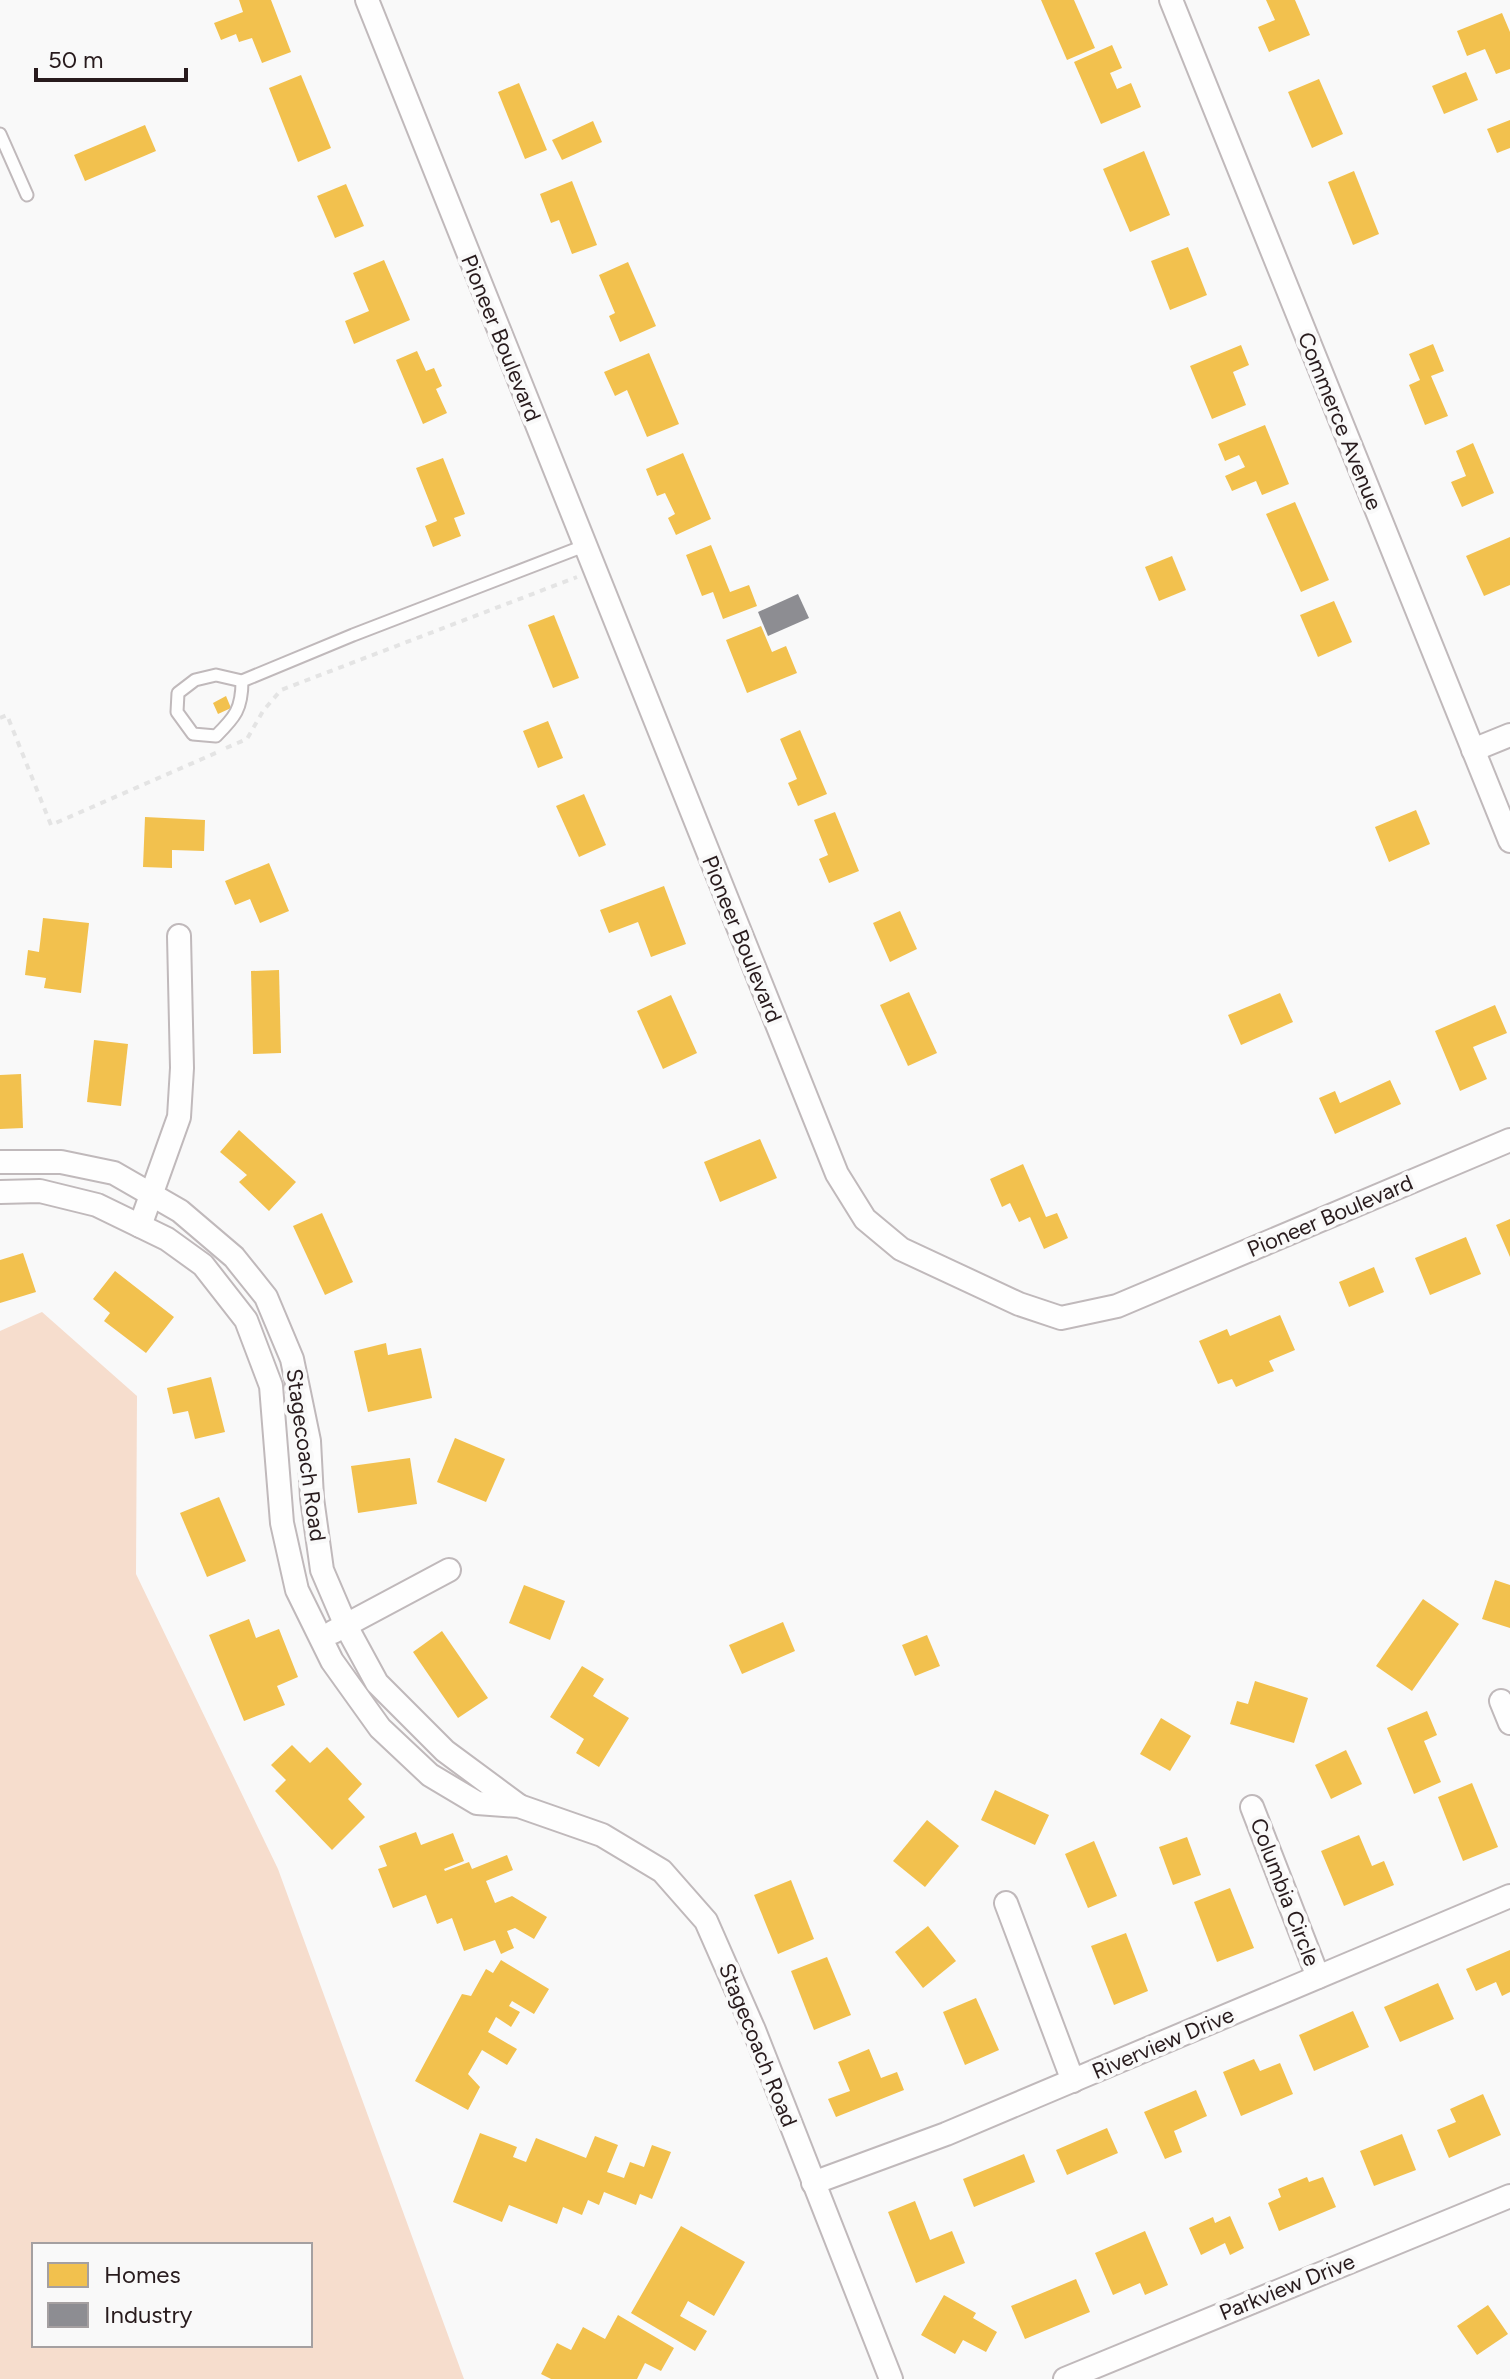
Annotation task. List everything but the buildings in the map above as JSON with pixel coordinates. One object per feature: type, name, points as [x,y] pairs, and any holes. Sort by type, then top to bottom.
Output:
[{"type":"street","name":"Pioneer Boulevard","points":[[367,0],[578,548],[837,1174],[865,1219],[901,1249],[1019,1304],[1061,1318],[1117,1306],[1510,1140]]},
{"type":"street","name":"Commerce Avenue","points":[[1171,0],[1510,841]]},
{"type":"street","points":[[1473,750],[1510,735]]},
{"type":"street","points":[[140,1226],[179,1117],[182,1068],[179,936]]},
{"type":"street","name":"Stagecoach Road","points":[[0,1162],[61,1162],[114,1173],[180,1211],[234,1257],[266,1297],[292,1359],[309,1441],[312,1498],[322,1570],[346,1626],[377,1683],[445,1751],[519,1806]]},
{"type":"street","name":"Stagecoach Road","points":[[0,1192],[40,1191],[97,1205],[167,1239],[203,1265],[246,1320],[271,1386],[282,1523],[297,1590],[332,1661],[380,1728],[430,1775],[477,1803],[519,1806],[602,1835],[662,1871],[706,1921],[754,2030],[891,2379]]},
{"type":"street","points":[[321,1638],[449,1570]]},
{"type":"street","points":[[1501,1701],[1510,1723]]},
{"type":"street","name":"Columbia Circle","points":[[1252,1807],[1318,1977]]},
{"type":"street","name":"Riverview Drive","points":[[813,2183],[946,2134],[1510,1896]]},
{"type":"street","points":[[1006,1903],[1073,2081]]},
{"type":"street","name":"Parkview Drive","points":[[1065,2379],[1510,2196]]},
{"type":"lane","points":[[0,134],[27,195]]},
{"type":"lane","points":[[242,681],[242,697],[235,717],[216,736],[193,734],[177,712],[178,693],[195,680],[216,675],[242,681],[578,548]]},
{"type":"path","points":[[0,718],[7,715],[51,825],[247,739],[263,711],[281,690],[582,575],[578,548]]},
{"type":"shaded area","points":[[42,1312],[137,1396],[136,1574],[278,1869],[464,2379],[0,2379],[0,1331]]}]
